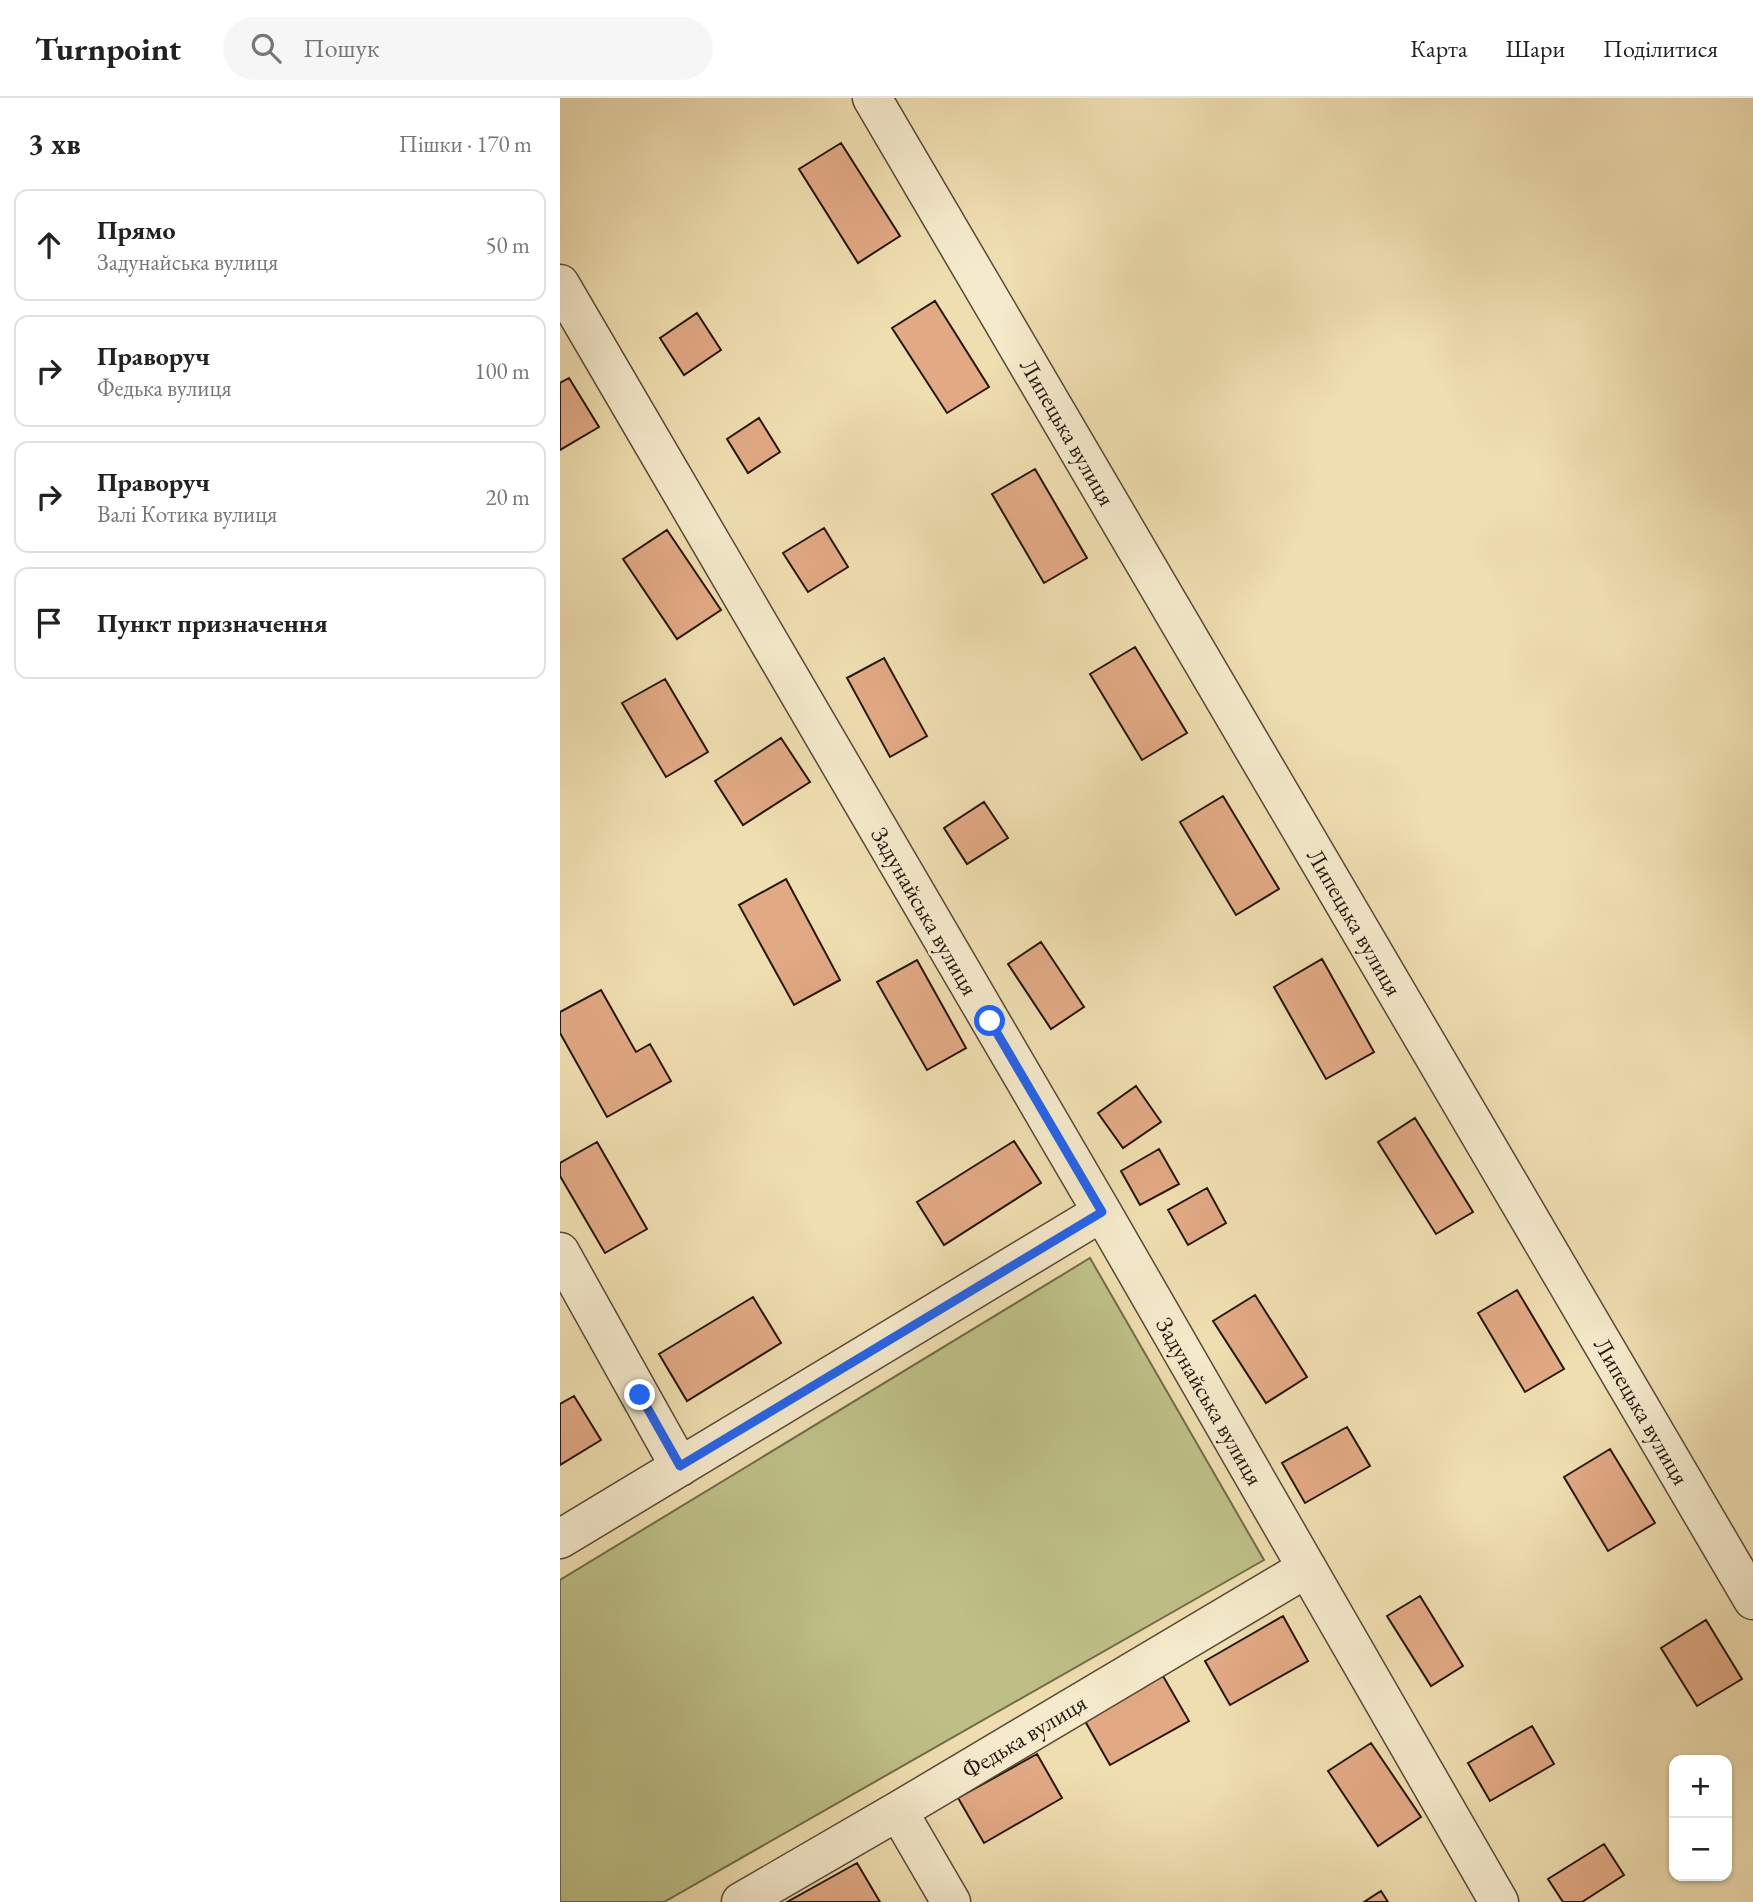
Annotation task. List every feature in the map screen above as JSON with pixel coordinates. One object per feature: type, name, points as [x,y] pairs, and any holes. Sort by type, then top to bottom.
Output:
[{"type":"street","name":"Липецька вулиця","points":[[872,98],[1753,1600]]},
{"type":"street","name":"Задунайська вулиця","points":[[560,284],[572,336],[1102,1212],[1499,1902]]},
{"type":"street","points":[[560,1539],[1102,1212]]},
{"type":"street","points":[[560,1252],[680,1466]]},
{"type":"street","name":"Федька вулиця","points":[[741,1902],[1307,1568]]},
{"type":"street","points":[[898,1811],[951,1902]]},
{"type":"green space","points":[[1090,1258],[1264,1560],[664,1902],[560,1902],[560,1580]]},
{"type":"building","points":[[841,143],[900,236],[858,263],[799,169]]},
{"type":"building","points":[[935,301],[989,387],[947,413],[892,328]]},
{"type":"building","points":[[697,313],[721,350],[684,375],[660,338]]},
{"type":"building","points":[[569,378],[599,427],[560,450],[560,383]]},
{"type":"building","points":[[759,418],[780,452],[748,473],[727,439]]},
{"type":"building","points":[[1035,469],[1087,558],[1044,583],[992,494]]},
{"type":"building","points":[[824,528],[848,567],[808,592],[783,553]]},
{"type":"building","points":[[667,530],[721,610],[677,639],[623,559]]},
{"type":"building","points":[[1135,647],[1187,733],[1142,760],[1090,674]]},
{"type":"building","points":[[884,658],[927,736],[890,757],[847,678]]},
{"type":"building","points":[[665,679],[708,752],[666,777],[622,703]]},
{"type":"building","points":[[781,738],[810,782],[743,825],[715,781]]},
{"type":"building","points":[[1223,796],[1279,889],[1236,915],[1180,822]]},
{"type":"building","points":[[984,802],[1008,838],[967,864],[944,828]]},
{"type":"building","points":[[786,879],[840,980],[794,1005],[739,905]]},
{"type":"building","points":[[1041,942],[1084,1007],[1051,1029],[1008,964]]},
{"type":"building","points":[[1322,959],[1374,1052],[1326,1079],[1274,987]]},
{"type":"building","points":[[917,960],[966,1048],[927,1070],[877,982]]},
{"type":"building","points":[[601,990],[636,1052],[650,1044],[671,1081],[607,1117],[560,1033],[560,1012]]},
{"type":"building","points":[[1136,1086],[1161,1122],[1123,1148],[1098,1113]]},
{"type":"building","points":[[1415,1118],[1473,1212],[1436,1234],[1378,1142]]},
{"type":"building","points":[[1014,1141],[1041,1183],[944,1245],[917,1202]]},
{"type":"building","points":[[597,1142],[647,1229],[605,1253],[560,1176],[560,1163]]},
{"type":"building","points":[[1159,1149],[1179,1184],[1140,1205],[1121,1171]]},
{"type":"building","points":[[1207,1188],[1226,1223],[1188,1245],[1168,1210]]},
{"type":"building","points":[[1517,1290],[1564,1369],[1525,1392],[1478,1313]]},
{"type":"building","points":[[1255,1295],[1307,1377],[1266,1403],[1213,1321]]},
{"type":"building","points":[[753,1297],[781,1343],[687,1401],[659,1354]]},
{"type":"building","points":[[574,1396],[601,1440],[560,1465],[560,1404]]},
{"type":"building","points":[[1347,1427],[1370,1466],[1305,1503],[1282,1463]]},
{"type":"building","points":[[1610,1449],[1655,1523],[1608,1551],[1564,1477]]},
{"type":"building","points":[[1420,1596],[1463,1666],[1431,1686],[1387,1616]]},
{"type":"building","points":[[1283,1616],[1308,1661],[1230,1705],[1205,1661]]},
{"type":"building","points":[[1706,1620],[1742,1679],[1697,1706],[1661,1648]]},
{"type":"building","points":[[1163,1676],[1189,1721],[1110,1765],[1085,1721]]},
{"type":"building","points":[[1532,1726],[1554,1764],[1490,1801],[1468,1763]]},
{"type":"building","points":[[1371,1743],[1421,1817],[1378,1846],[1328,1771]]},
{"type":"building","points":[[1037,1754],[1062,1798],[984,1843],[958,1798]]},
{"type":"building","points":[[1604,1844],[1624,1875],[1582,1902],[1563,1902],[1548,1879]]},
{"type":"building","points":[[857,1863],[880,1902],[787,1902]]},
{"type":"building","points":[[1381,1891],[1388,1902],[1364,1902]]},
{"type":"route","points":[[640,1395],[680,1466],[1102,1212],[990,1021]]}]
